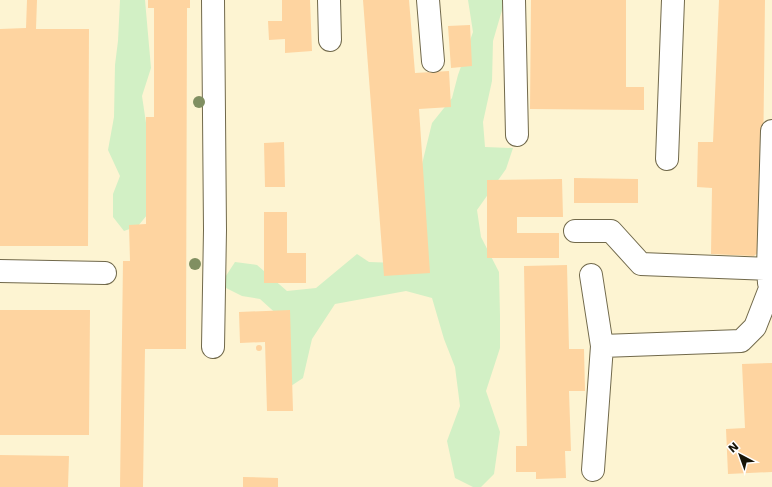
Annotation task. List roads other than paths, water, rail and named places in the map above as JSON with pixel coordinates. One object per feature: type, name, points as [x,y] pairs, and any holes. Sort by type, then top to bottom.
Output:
[{"type":"lane","points":[[213,0],[215,230],[213,347]]},
{"type":"lane","points":[[329,0],[330,40]]},
{"type":"lane","points":[[428,0],[433,61]]},
{"type":"lane","points":[[514,0],[517,135]]},
{"type":"lane","points":[[667,159],[673,0]]},
{"type":"lane","points":[[602,346],[741,342],[755,327],[771,293],[768,269],[772,131]]},
{"type":"lane","points":[[575,231],[611,231],[641,264],[768,269]]},
{"type":"lane","points":[[0,271],[105,273]]},
{"type":"lane","points":[[591,275],[602,346],[593,470]]}]
